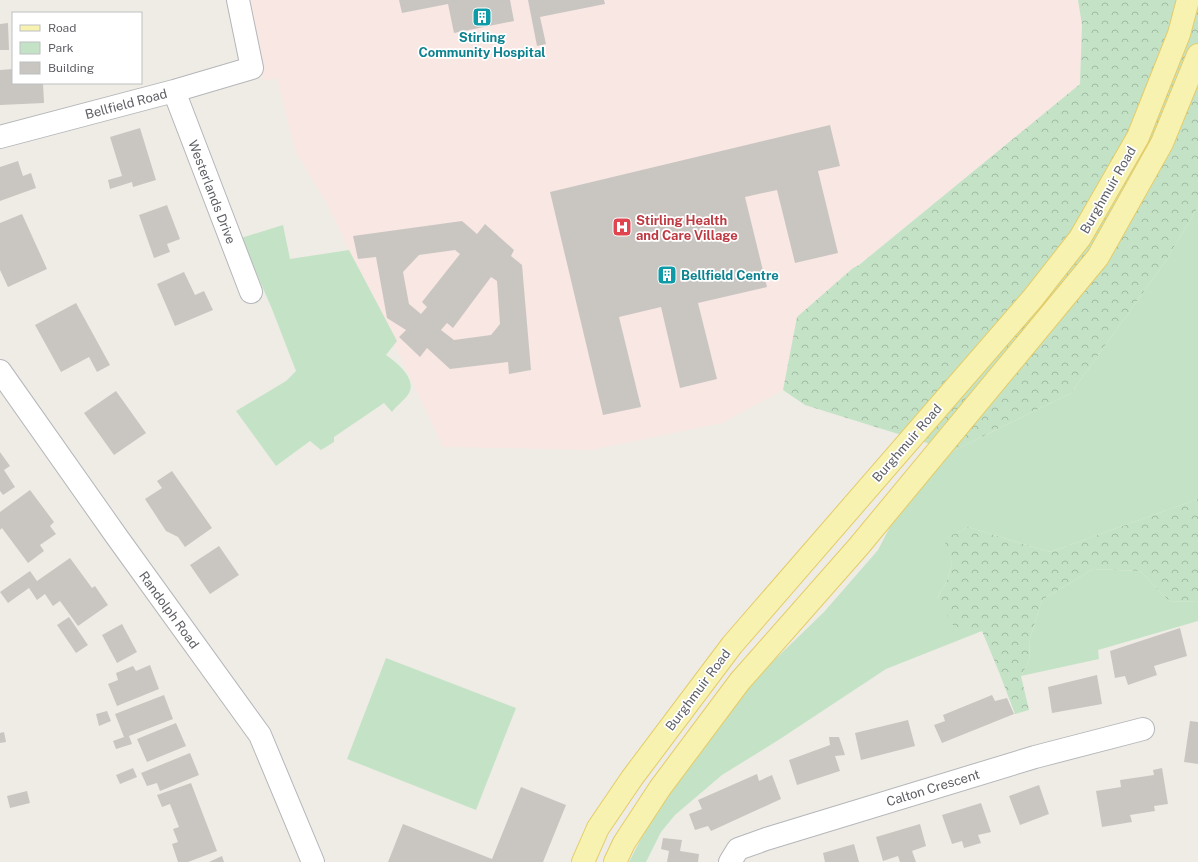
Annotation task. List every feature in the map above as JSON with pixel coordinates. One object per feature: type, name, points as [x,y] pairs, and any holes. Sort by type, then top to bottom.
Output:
[{"type":"main road","name":"Burghmuir Road","points":[[583,862],[598,828],[632,778],[732,645],[1033,298],[1080,238],[1138,137],[1179,34],[1188,0]]},
{"type":"main road","name":"Burghmuir Road","points":[[616,862],[624,843],[660,788],[740,681],[859,546],[1098,257],[1162,143],[1198,55]]},
{"type":"street","name":"Bellfield Road","points":[[0,137],[174,91],[252,68],[238,0]]},
{"type":"street","name":"Westerlands Drive","points":[[174,91],[250,292]]},
{"type":"street","name":"Randolph Road","points":[[0,371],[117,537],[260,735],[313,862]]},
{"type":"street","name":"Calton Crescent","points":[[730,862],[738,849],[766,839],[1035,757],[1143,728]]},
{"type":"shaded area","name":"Stirling Health and Care Village","points":[[250,0],[1078,0],[1082,25],[1080,84],[859,265],[853,268],[797,317],[783,390],[722,423],[592,450],[443,447],[327,204],[295,151],[277,78],[263,81]]},
{"type":"green space","points":[[1078,0],[1198,0],[1198,207],[1165,262],[1071,393],[953,451],[805,405],[783,390],[797,317],[853,268],[859,265],[1080,84],[1082,25]]},
{"type":"green space","points":[[1198,207],[1198,499],[1050,552],[968,527],[945,539],[952,563],[947,581],[937,598],[982,631],[886,669],[780,739],[722,775],[675,815],[661,832],[646,862],[629,862],[658,806],[736,703],[759,675],[824,612],[878,550],[892,523],[907,500],[953,451],[1071,393],[1165,262]]},
{"type":"green space","points":[[283,225],[290,259],[349,250],[397,341],[386,355],[400,366],[408,376],[411,387],[408,395],[392,412],[384,403],[334,437],[334,442],[321,450],[310,441],[276,466],[236,411],[286,381],[296,371],[272,309],[241,238]]},
{"type":"green space","points":[[1198,499],[1198,602],[1169,601],[1140,571],[1093,569],[1042,600],[1030,639],[1029,661],[1021,676],[1029,710],[1015,714],[982,631],[957,632],[937,598],[947,581],[952,563],[944,539],[968,527],[1050,552]]},
{"type":"green space","points":[[1093,569],[1140,571],[1169,601],[1198,602],[1198,621],[1098,650],[1099,659],[1021,676],[1029,661],[1030,639],[1042,600]]},
{"type":"green space","points":[[386,658],[516,708],[476,810],[347,759]]},
{"type":"building","name":"Stirling Community Hospital","points":[[399,0],[510,0],[514,21],[454,33],[448,4],[402,13]]},
{"type":"building","name":"Stirling Community Hospital","points":[[528,0],[604,0],[605,4],[540,17],[546,44],[537,46]]},
{"type":"building","points":[[8,23],[9,50],[0,50],[0,24]]},
{"type":"building","points":[[12,69],[12,84],[43,84],[44,103],[0,105],[0,70]]},
{"type":"building","name":"Bellfield Centre","points":[[830,125],[840,166],[818,171],[838,253],[795,263],[777,190],[745,197],[767,287],[698,303],[717,379],[680,388],[661,307],[619,317],[641,407],[603,415],[550,192]]},
{"type":"building","points":[[140,128],[156,180],[133,187],[132,182],[110,189],[108,180],[122,176],[110,137]]},
{"type":"building","points":[[18,161],[23,176],[31,173],[36,188],[0,201],[0,167]]},
{"type":"building","points":[[167,205],[180,239],[167,244],[170,252],[154,258],[139,215]]},
{"type":"building","points":[[22,214],[47,269],[8,287],[0,270],[0,223]]},
{"type":"building","points":[[462,221],[477,234],[485,224],[514,250],[511,256],[522,265],[531,370],[509,374],[508,362],[450,369],[427,348],[420,357],[399,337],[406,330],[387,318],[376,257],[358,259],[353,236]],"holes":[[[455,250],[460,254],[422,302],[427,307],[421,314],[409,304],[403,272],[419,255]],[[491,277],[497,281],[500,324],[491,335],[454,340],[441,330],[447,323],[453,328]]]},
{"type":"building","points":[[184,272],[195,295],[204,291],[213,310],[175,326],[157,284]]},
{"type":"building","points":[[76,303],[110,365],[97,372],[89,357],[61,372],[35,325]]},
{"type":"building","points":[[116,391],[146,433],[114,455],[84,413]]},
{"type":"building","points":[[0,452],[10,466],[4,470],[15,487],[3,495],[0,491]]},
{"type":"building","points":[[172,471],[212,528],[185,547],[178,537],[166,531],[145,499],[162,488],[157,481]]},
{"type":"building","points":[[30,490],[54,522],[50,526],[56,534],[40,545],[44,551],[28,563],[2,528],[0,530],[0,512]]},
{"type":"building","points":[[219,546],[239,575],[210,594],[190,565]]},
{"type":"building","points":[[70,558],[92,588],[95,586],[108,605],[78,626],[60,601],[53,606],[45,594],[37,600],[29,588],[8,603],[0,592],[30,571],[37,581]]},
{"type":"building","points":[[69,617],[88,645],[76,653],[57,625]]},
{"type":"building","points":[[122,624],[137,652],[117,663],[102,635]]},
{"type":"building","points":[[1180,628],[1187,656],[1154,666],[1157,675],[1128,685],[1125,676],[1115,678],[1110,651]]},
{"type":"building","points":[[150,665],[159,689],[117,706],[108,684],[118,680],[116,673],[133,666],[136,671]]},
{"type":"building","points":[[1097,675],[1102,704],[1052,713],[1048,687]]},
{"type":"building","points":[[164,695],[173,719],[129,736],[132,744],[116,749],[113,741],[124,737],[115,714]]},
{"type":"building","points":[[992,695],[995,701],[1007,698],[1014,714],[942,743],[934,725],[945,721],[943,715]]},
{"type":"building","points":[[107,711],[111,721],[99,726],[96,714]]},
{"type":"building","points":[[908,720],[915,746],[861,760],[855,733]]},
{"type":"building","points":[[1190,721],[1198,722],[1198,764],[1184,762]]},
{"type":"building","points":[[176,723],[186,746],[147,762],[137,739]]},
{"type":"building","points":[[4,732],[6,742],[0,743],[0,733]]},
{"type":"building","points":[[829,737],[839,737],[845,755],[835,756],[840,771],[797,785],[789,760],[830,745]]},
{"type":"building","points":[[190,753],[199,775],[160,791],[157,783],[147,786],[141,773]]},
{"type":"building","points":[[133,768],[137,777],[120,784],[116,775]]},
{"type":"building","points":[[1162,768],[1168,804],[1154,806],[1155,811],[1130,815],[1132,822],[1102,827],[1096,791],[1121,787],[1120,780],[1154,775],[1153,770]]},
{"type":"building","points":[[757,774],[759,781],[772,775],[781,799],[711,831],[708,826],[695,830],[689,814],[702,809],[698,800]]},
{"type":"building","points":[[191,783],[217,851],[188,862],[178,862],[172,844],[178,842],[173,829],[179,827],[170,804],[162,807],[157,795]]},
{"type":"building","points":[[1039,785],[1049,814],[1020,825],[1009,796]]},
{"type":"building","points":[[521,787],[566,805],[543,862],[388,862],[403,824],[492,859]]},
{"type":"building","points":[[27,791],[30,803],[10,808],[7,796]]},
{"type":"building","points":[[981,803],[991,832],[978,835],[981,843],[964,848],[962,841],[952,844],[942,815]]},
{"type":"building","points":[[920,824],[926,846],[912,851],[916,862],[900,862],[898,856],[883,861],[876,837]]},
{"type":"building","points":[[663,838],[682,840],[680,851],[699,854],[698,862],[667,862],[669,851],[661,849]]},
{"type":"building","points":[[854,844],[859,862],[825,862],[823,853]]},
{"type":"building","points":[[222,856],[224,862],[209,862]]},
{"type":"place","name":"Stirling Community Hospital","points":[[482,17]]},
{"type":"place","name":"Stirling Health and Care Village","points":[[622,227]]},
{"type":"place","name":"Bellfield Centre","points":[[667,275]]}]
